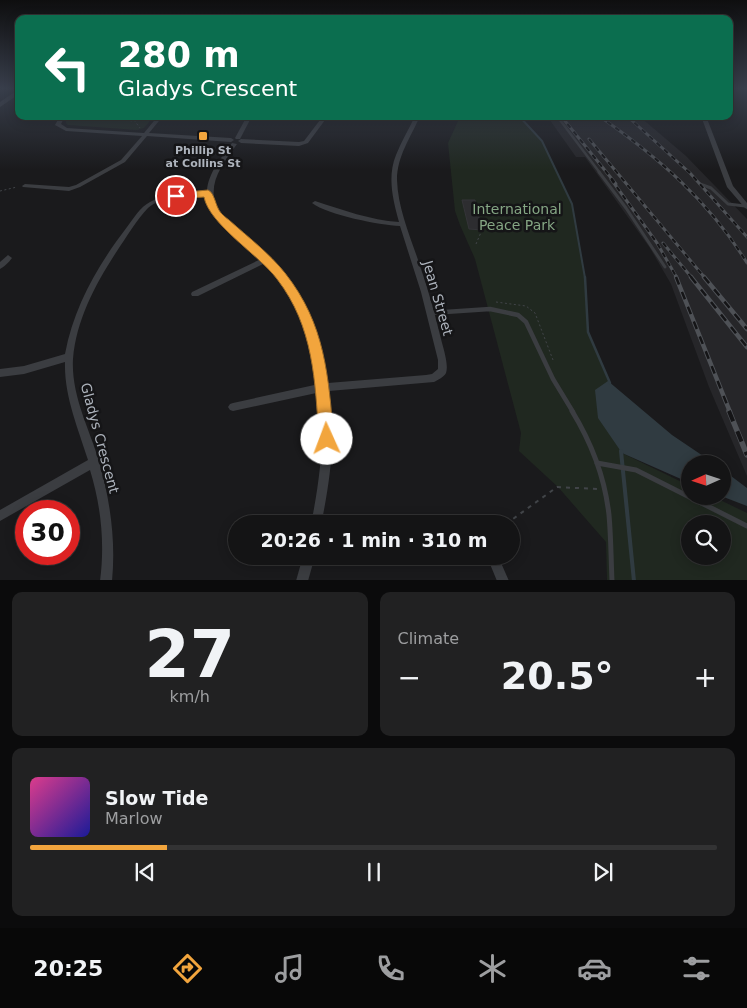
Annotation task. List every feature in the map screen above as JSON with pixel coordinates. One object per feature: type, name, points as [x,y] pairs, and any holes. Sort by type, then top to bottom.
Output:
[{"type":"street","points":[[61,120],[58,125],[66,129],[295,144],[303,143],[323,120]]},
{"type":"street","points":[[25,186],[74,187],[123,161],[158,120]]},
{"type":"street","points":[[248,120],[212,179],[208,193],[209,200],[216,214],[266,259],[289,286],[305,314],[315,344],[324,387],[327,439],[318,515]]},
{"type":"street","name":"Jean Street","points":[[324,387],[426,379],[439,375],[444,367],[404,224],[395,184],[395,169],[398,156],[416,120]]},
{"type":"street","points":[[704,120],[730,187],[746,206]]},
{"type":"street","name":"Gladys Crescent","points":[[106,580],[110,546],[108,525],[94,462],[79,417],[70,376],[69,358],[77,322],[86,296],[99,274],[146,208],[156,201],[168,197],[208,193]]},
{"type":"street","points":[[315,203],[326,208],[391,223],[404,224]]},
{"type":"street","points":[[0,266],[8,258]]},
{"type":"street","points":[[195,294],[266,259]]},
{"type":"street","points":[[0,372],[24,370],[69,358]]},
{"type":"street","points":[[233,407],[324,387]]},
{"type":"street","points":[[0,516],[94,462]]},
{"type":"street","points":[[302,580],[306,565]]},
{"type":"street","points":[[496,565],[503,580]]},
{"type":"lane","points":[[560,120],[626,208],[665,267]]},
{"type":"lane","points":[[700,184],[711,188],[728,204],[746,206]]},
{"type":"lane","points":[[430,313],[490,309],[516,314],[523,318],[553,379],[585,433],[597,464],[609,514],[612,580]]},
{"type":"lane","points":[[597,464],[636,470],[747,526]]},
{"type":"path","points":[[126,120],[134,120],[146,134]]},
{"type":"path","points":[[0,191],[25,186]]},
{"type":"path","points":[[476,244],[482,230]]},
{"type":"path","points":[[519,515],[558,487],[604,490]]},
{"type":"shaded area","points":[[550,120],[644,120],[686,156],[747,219],[747,476],[709,387],[671,284],[650,248],[585,157],[576,157]]},
{"type":"shaded area","points":[[608,381],[672,435],[702,455],[681,455],[681,479],[622,453],[598,418],[595,390]]},
{"type":"shaded area","points":[[731,476],[747,488],[747,506],[731,500]]},
{"type":"green space","points":[[66,120],[151,120],[144,128],[137,130],[68,125]]},
{"type":"green space","name":"International Peace Park","points":[[458,120],[523,120],[542,141],[572,204],[586,284],[588,332],[608,381],[622,453],[681,482],[681,505],[731,505],[747,513],[747,580],[607,580],[606,542],[558,487],[519,451],[521,433],[475,259],[455,211],[448,143]]},
{"type":"building","points":[[462,200],[475,200],[482,230],[469,229]]},
{"type":"waterway","points":[[523,120],[542,141],[572,204],[585,278]]},
{"type":"waterway","points":[[585,277],[588,332],[610,383]]},
{"type":"waterway","points":[[621,451],[634,580]]},
{"type":"railway","points":[[564,120],[616,184]]},
{"type":"railway","points":[[604,120],[662,164],[699,200],[747,263]]},
{"type":"railway","points":[[631,120],[690,173],[747,237]]},
{"type":"railway","points":[[589,139],[705,278]]},
{"type":"railway","points":[[611,179],[657,243],[677,278]]},
{"type":"railway","points":[[663,243],[692,278]]},
{"type":"railway","points":[[676,277],[730,412]]},
{"type":"railway","points":[[691,277],[747,347]]},
{"type":"railway","points":[[704,277],[747,329]]},
{"type":"railway","points":[[729,411],[747,455]]},
{"type":"place","name":"Phillip St at Collins St","points":[[203,136]]},
{"type":"route","points":[[176,196],[208,193],[209,200],[216,214],[266,259],[289,286],[305,314],[320,364],[324,387],[327,439]]}]
